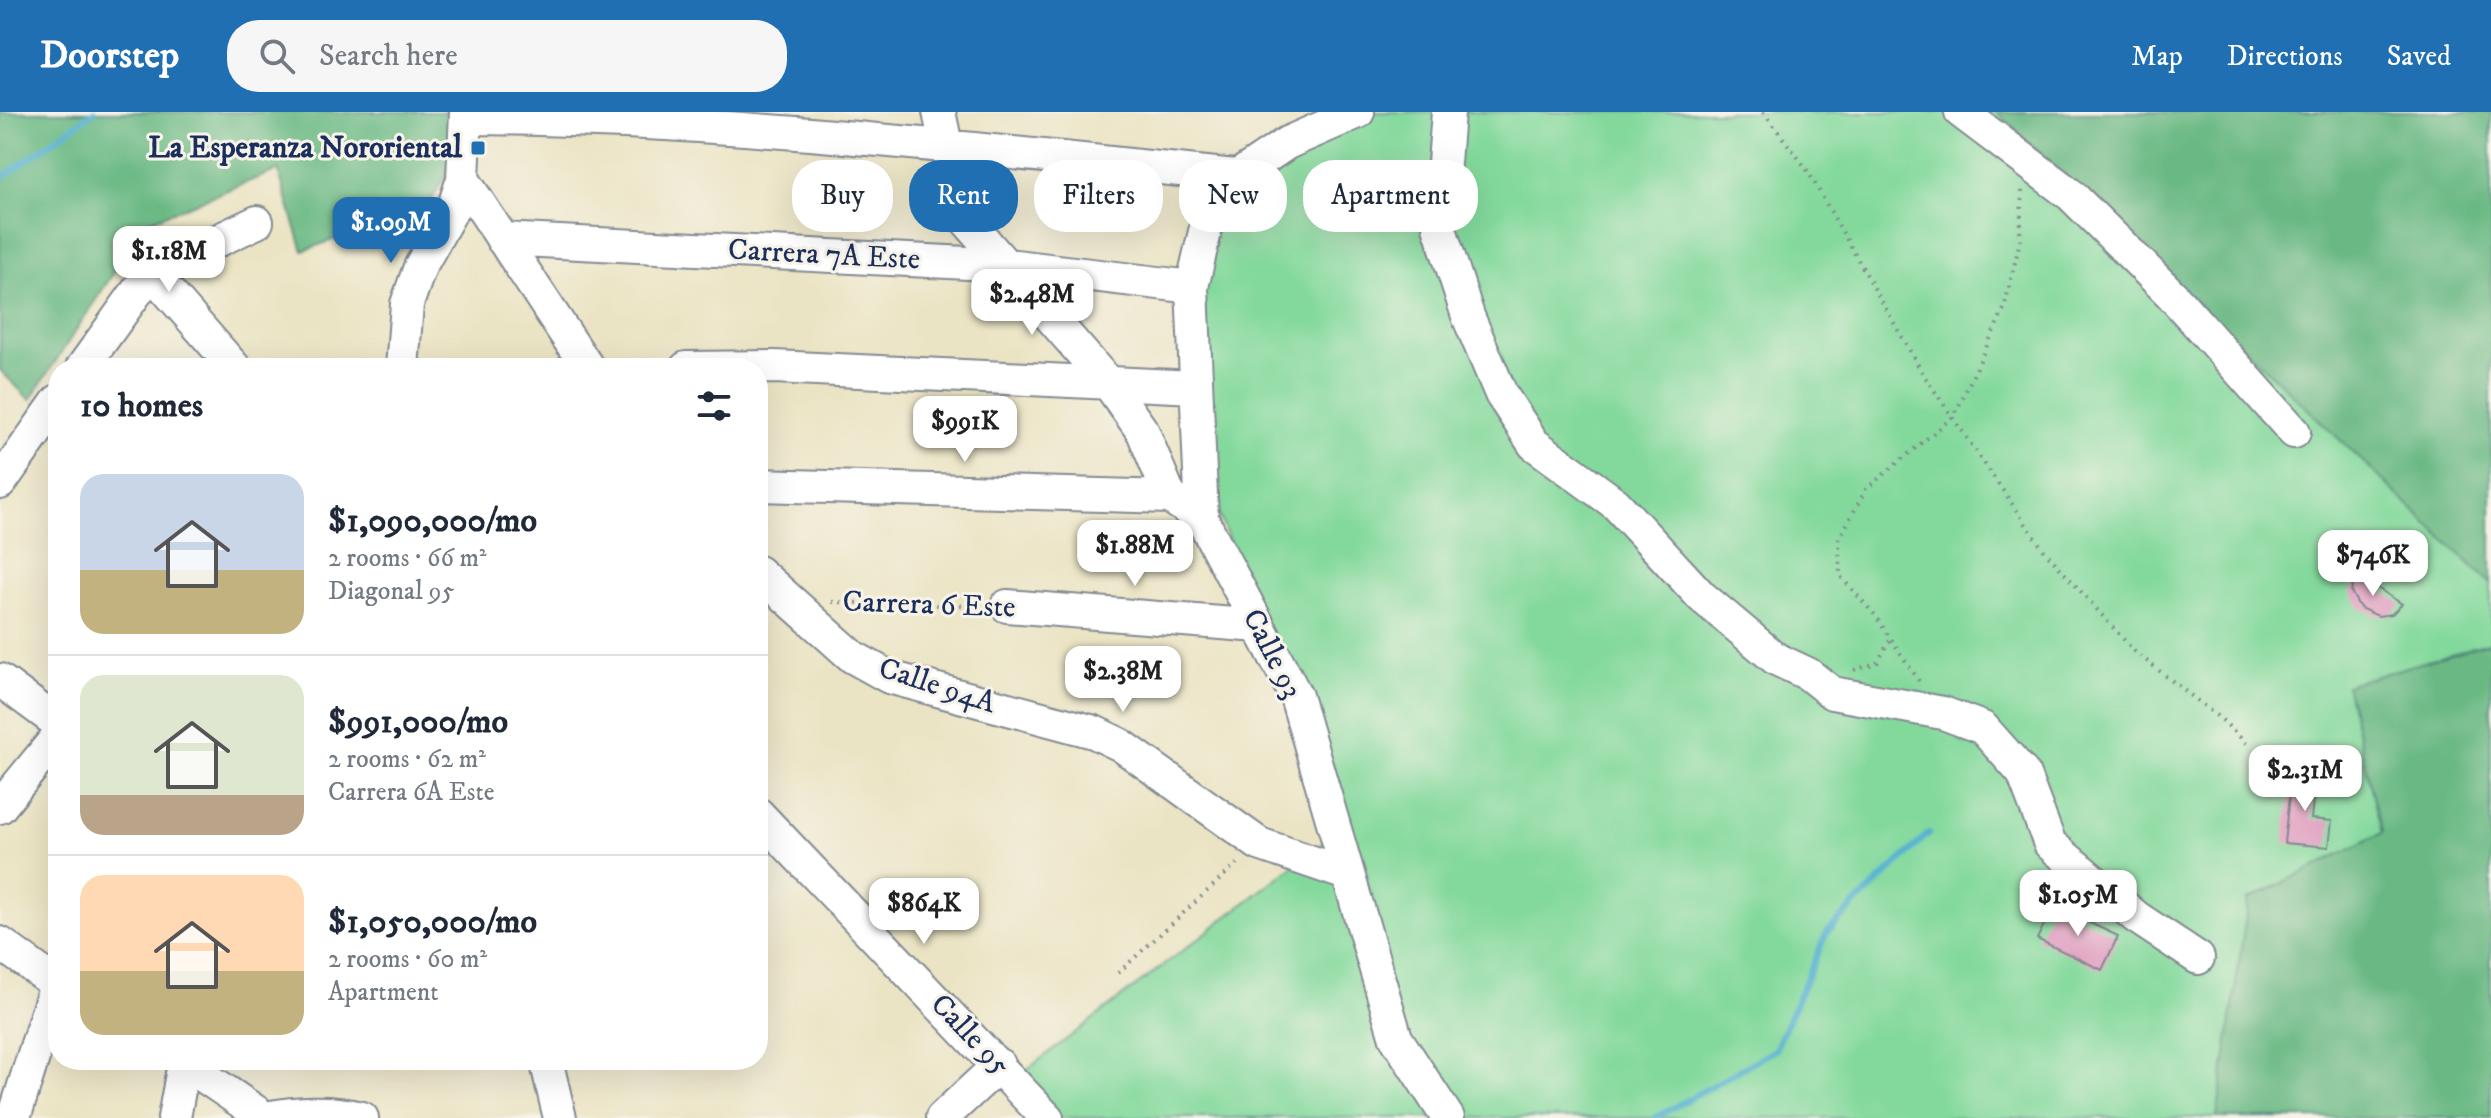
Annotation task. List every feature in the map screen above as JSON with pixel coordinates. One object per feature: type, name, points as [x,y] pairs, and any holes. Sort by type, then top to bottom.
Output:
[{"type":"street","points":[[939,112],[961,214],[1109,384],[1143,432],[1170,497]]},
{"type":"street","name":"Calle 93","points":[[1262,160],[1287,143],[1358,112]]},
{"type":"street","points":[[1448,112],[1439,226],[1468,316],[1501,394],[1534,444],[1616,504],[1702,597],[1776,659],[1808,674],[1832,693],[1943,713],[1983,728],[2023,773],[2050,844],[2136,917],[2198,958]]},
{"type":"street","points":[[1961,112],[2071,195],[2172,295],[2294,432]]},
{"type":"street","points":[[403,358],[407,304],[420,267],[454,206],[463,179],[466,115],[576,119],[944,146],[1179,170]]},
{"type":"street","points":[[463,179],[581,358]]},
{"type":"street","points":[[89,358],[151,272],[257,222]]},
{"type":"street","name":"Calle 93","points":[[1205,232],[1192,287],[1202,519],[1296,696],[1396,1038],[1448,1118]]},
{"type":"street","name":"Carrera 7A Este","points":[[502,239],[1007,265],[1192,287]]},
{"type":"street","points":[[151,272],[226,358]]},
{"type":"street","points":[[768,367],[1195,387]]},
{"type":"street","points":[[0,483],[48,415]]},
{"type":"street","points":[[768,485],[1170,497],[1202,519]]},
{"type":"street","name":"Calle 94A","points":[[768,581],[853,657],[889,677],[1094,732],[1121,745],[1259,844],[1347,874]]},
{"type":"street","name":"Carrera 6 Este","points":[[1007,606],[1259,626]]},
{"type":"street","points":[[0,680],[48,716]]},
{"type":"street","points":[[0,807],[48,748]]},
{"type":"street","name":"Calle 95","points":[[768,824],[1047,1118]]},
{"type":"street","points":[[0,943],[48,978]]},
{"type":"street","points":[[14,1118],[48,1012]]},
{"type":"street","points":[[942,1118],[999,1065]]},
{"type":"street","points":[[174,1118],[181,1070]]},
{"type":"street","points":[[194,1070],[265,1118],[298,1112],[338,1112],[362,1118]]},
{"type":"street","points":[[548,1070],[560,1118]]},
{"type":"path","points":[[1763,112],[1806,168],[1894,325],[2043,549],[2134,651],[2222,720],[2250,747]]},
{"type":"path","points":[[1943,713],[1875,615],[1840,576],[1839,539],[1866,489],[1954,416],[2004,309],[2020,241],[2025,160]]},
{"type":"path","name":"Carrera 6 Este","points":[[790,601],[1007,606]]},
{"type":"path","points":[[1848,671],[1877,663],[1890,640]]},
{"type":"path","points":[[1118,973],[1259,844]]},
{"type":"green space","points":[[0,112],[455,112],[454,146],[445,177],[428,205],[303,251],[278,170],[147,222],[58,358],[48,358],[48,373],[30,400],[0,370]]},
{"type":"green space","points":[[1331,112],[2491,112],[2491,1118],[1057,1118],[1020,1075],[1340,830],[1209,489],[1187,359],[1211,232],[1287,232],[1287,160],[1250,160]]},
{"type":"green space","points":[[1997,112],[2491,112],[2491,584]]},
{"type":"green space","points":[[2491,642],[2491,1118],[2217,1118],[2248,900],[2382,833],[2346,685]]},
{"type":"building","points":[[2356,574],[2402,604],[2392,614],[2378,616],[2360,608],[2351,592]]},
{"type":"building","points":[[2292,768],[2316,770],[2311,819],[2332,821],[2329,847],[2284,843]]},
{"type":"building","points":[[2053,906],[2118,936],[2102,970],[2037,939]]},
{"type":"waterway","points":[[0,179],[94,112]]},
{"type":"waterway","points":[[1655,1118],[1775,1050],[1827,932],[1929,833]]},
{"type":"place","name":"La Esperanza Nororiental","points":[[478,148]]}]
